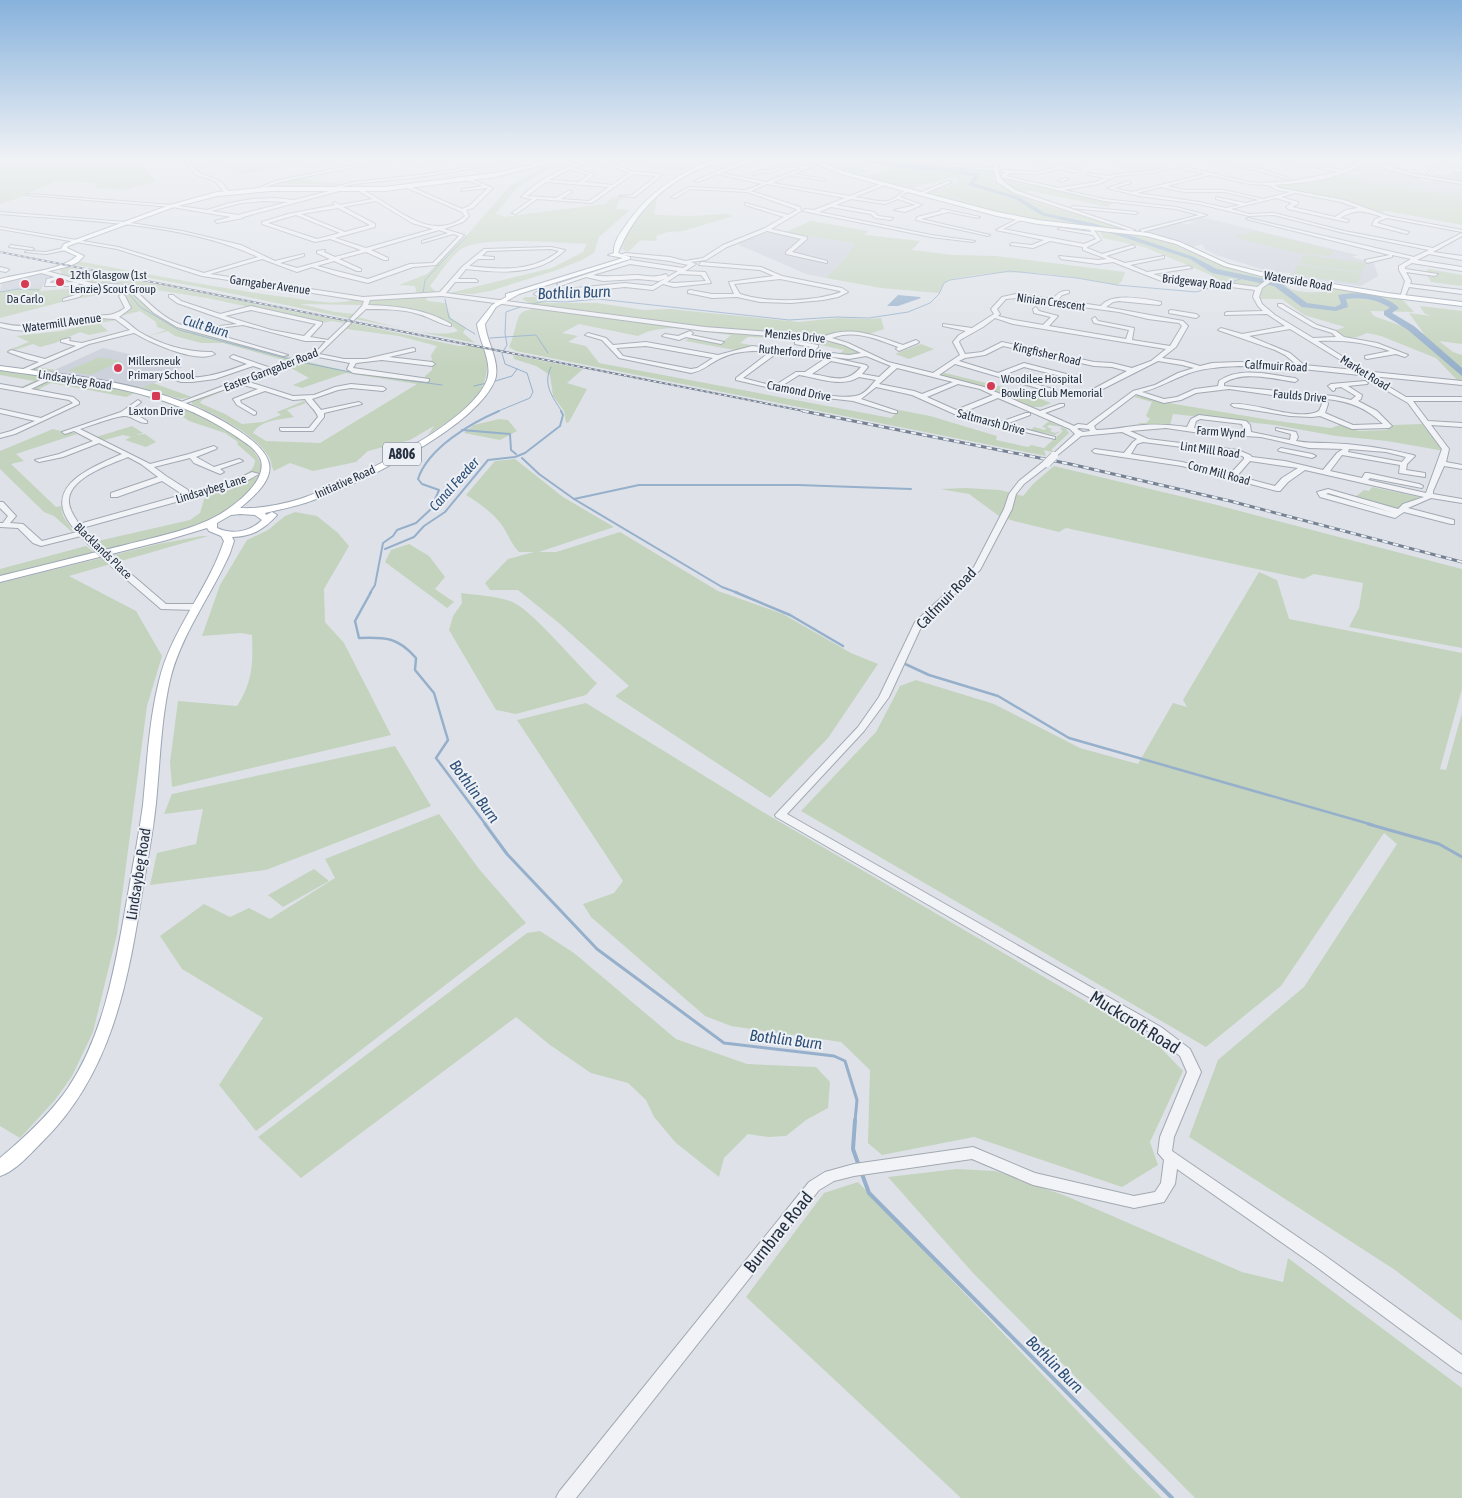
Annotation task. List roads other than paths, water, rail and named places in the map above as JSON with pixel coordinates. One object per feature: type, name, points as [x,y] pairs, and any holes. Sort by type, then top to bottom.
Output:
[{"type":"main road","points":[[0,281],[44,272],[73,262],[80,258],[80,254],[64,249],[66,245],[109,229]]},
{"type":"main road","points":[[618,258],[626,229]]},
{"type":"main road","points":[[1081,229],[1094,231],[1101,229],[1132,231]]},
{"type":"main road","name":"Waterside Road","points":[[1132,231],[1175,242],[1226,264],[1274,277],[1402,297],[1462,304]]},
{"type":"main road","name":"Initiative Road","points":[[248,532],[260,527],[266,519],[301,501],[356,478],[422,442],[465,413],[480,399],[490,382],[492,366],[481,324],[485,315],[492,309],[502,302],[515,297],[516,294],[618,258]]},
{"type":"main road","name":"Lindsaybeg Road","points":[[0,368],[124,387],[184,402],[212,416],[236,432],[256,447],[264,457],[266,464],[264,473],[247,499],[212,522]]},
{"type":"main road","points":[[247,499],[246,506],[266,519]]},
{"type":"main road","name":"Initiative Road","points":[[228,513],[254,511],[301,501]]},
{"type":"main road","points":[[0,579],[164,538],[212,522],[212,529],[222,534]]},
{"type":"main road","points":[[164,538],[198,534],[248,532]]},
{"type":"main road","name":"Lindsaybeg Road","points":[[225,554],[248,532]]},
{"type":"main road","name":"Lindsaybeg Road","points":[[0,1169],[55,1116],[81,1078],[105,1031],[118,983],[130,924],[149,806],[158,709],[174,652],[225,554],[229,541],[222,534]]},
{"type":"street","name":"Garngaber Avenue","points":[[6,229],[79,240],[139,254],[180,269],[202,274],[367,299],[395,293],[442,294],[502,302]]},
{"type":"street","points":[[158,229],[219,240],[297,270],[436,229]]},
{"type":"street","points":[[280,229],[312,241],[332,238],[361,229]]},
{"type":"street","points":[[334,229],[346,234]]},
{"type":"street","points":[[313,266],[366,281],[412,265],[434,264],[462,235],[442,229]]},
{"type":"street","points":[[654,285],[724,246],[767,229],[805,238],[788,253],[825,262]]},
{"type":"street","points":[[894,229],[896,232],[919,236],[919,240]]},
{"type":"street","points":[[898,229],[931,236],[973,241]]},
{"type":"street","points":[[960,229],[988,235]]},
{"type":"street","points":[[1126,229],[1132,231]]},
{"type":"street","points":[[1141,232],[1152,229]]},
{"type":"street","points":[[1293,229],[1413,260],[1462,268]]},
{"type":"street","points":[[1332,229],[1462,258]]},
{"type":"street","points":[[1392,229],[1407,233]]},
{"type":"street","points":[[1386,240],[1414,229]]},
{"type":"street","points":[[1442,229],[1462,234]]},
{"type":"street","points":[[966,246],[973,241],[1000,230]]},
{"type":"street","name":"Bridgeway Road","points":[[1000,230],[1086,246],[1084,248],[1086,250],[1170,281],[1215,283],[1258,289]]},
{"type":"street","points":[[1061,231],[1094,231],[1099,240],[1086,246]]},
{"type":"street","points":[[424,242],[454,232]]},
{"type":"street","points":[[1402,270],[1402,266],[1462,234]]},
{"type":"street","points":[[332,238],[367,250],[386,260]]},
{"type":"street","points":[[1012,244],[1033,247],[1050,239]]},
{"type":"street","points":[[11,246],[32,250],[28,252],[46,253],[64,249]]},
{"type":"street","points":[[1101,255],[1132,246]]},
{"type":"street","points":[[442,294],[466,267],[486,250],[497,248],[551,248],[563,250],[541,263],[514,271],[466,267]]},
{"type":"street","points":[[323,251],[320,252],[359,270]]},
{"type":"street","points":[[275,263],[302,255]]},
{"type":"street","points":[[1367,261],[1397,255]]},
{"type":"street","points":[[202,274],[263,257]]},
{"type":"street","points":[[477,257],[492,258]]},
{"type":"street","points":[[1126,264],[1162,257]]},
{"type":"street","points":[[618,258],[637,258]]},
{"type":"street","points":[[586,276],[603,279],[638,277],[674,285],[709,282],[703,273],[680,271],[618,258]]},
{"type":"street","points":[[560,284],[586,276],[618,258],[637,258],[711,265],[749,266],[780,277],[845,292],[834,297],[804,301],[748,298],[738,295],[712,296],[693,293]]},
{"type":"street","points":[[1062,258],[1098,262],[1114,260]]},
{"type":"street","points":[[528,261],[541,263]]},
{"type":"street","points":[[1147,273],[1189,268]]},
{"type":"street","points":[[0,269],[6,270]]},
{"type":"street","points":[[1402,270],[1431,274]]},
{"type":"street","points":[[1402,270],[1408,279],[1408,285],[1402,297]]},
{"type":"street","points":[[44,272],[92,285],[128,286],[156,312],[179,326],[285,355]]},
{"type":"street","points":[[385,275],[397,277]]},
{"type":"street","points":[[60,277],[49,280],[47,285],[78,284]]},
{"type":"street","points":[[738,295],[732,282],[780,277]]},
{"type":"street","points":[[1258,289],[1274,277]]},
{"type":"street","points":[[454,280],[475,281]]},
{"type":"street","points":[[537,294],[602,287],[653,288],[661,281]]},
{"type":"street","points":[[65,300],[77,296],[92,285]]},
{"type":"street","points":[[1408,285],[1462,292]]},
{"type":"street","points":[[1005,289],[1015,292]]},
{"type":"street","name":"Market Road","points":[[1258,289],[1256,294],[1257,301],[1268,312],[1410,402],[1446,449],[1429,491],[1430,496]]},
{"type":"street","name":"Ninian Crescent","points":[[1171,348],[1013,322],[994,316],[997,314],[994,308],[1004,298],[1015,292],[1054,301],[1181,322]]},
{"type":"street","points":[[1054,301],[1061,293]]},
{"type":"street","points":[[778,300],[780,295],[787,295]]},
{"type":"street","points":[[115,317],[128,308],[123,296],[116,299]]},
{"type":"street","points":[[172,296],[179,302],[246,324],[305,338],[325,340]]},
{"type":"street","points":[[367,299],[365,307],[390,307],[411,311],[442,320],[450,325]]},
{"type":"street","points":[[1102,308],[1107,302],[1127,299],[1159,303]]},
{"type":"street","name":"Menzies Drive","points":[[502,302],[715,330],[826,338],[846,344],[895,366],[934,375],[999,395],[1038,414],[1074,428]]},
{"type":"street","points":[[1280,305],[1315,326],[1334,332],[1342,338]]},
{"type":"street","name":"Easter Garngaber Road","points":[[184,402],[274,371],[326,348],[365,307]]},
{"type":"street","points":[[219,316],[251,308],[320,323],[305,338]]},
{"type":"street","points":[[1034,311],[1055,316],[1045,327]]},
{"type":"street","points":[[1171,312],[1196,316]]},
{"type":"street","points":[[1227,314],[1268,312]]},
{"type":"street","points":[[954,362],[1078,396],[1085,396],[1133,370],[1149,365],[1171,348],[1184,329],[1185,326],[1181,322],[1186,319],[1187,315]]},
{"type":"street","points":[[934,375],[963,356],[956,342],[959,338],[983,325],[994,316]]},
{"type":"street","name":"Watermill Avenue","points":[[0,325],[37,329],[84,319],[115,317],[123,320],[135,331],[162,347],[204,355],[212,354]]},
{"type":"street","points":[[1094,321],[1132,329],[1128,336],[1129,340]]},
{"type":"street","points":[[191,329],[246,324]]},
{"type":"street","points":[[945,325],[971,330]]},
{"type":"street","points":[[0,331],[7,327]]},
{"type":"street","points":[[1244,335],[1290,327]]},
{"type":"street","points":[[1221,330],[1244,335],[1296,360],[1302,367]]},
{"type":"street","points":[[23,372],[82,345],[135,331]]},
{"type":"street","points":[[670,334],[679,338],[692,331]]},
{"type":"street","points":[[826,338],[836,334],[858,333],[901,348],[916,342]]},
{"type":"street","name":"Rutherford Drive","points":[[580,337],[588,334],[602,338],[620,357],[691,371],[699,370],[718,357],[752,348],[776,352],[808,352],[849,357],[866,354]]},
{"type":"street","points":[[651,344],[670,334],[722,342]]},
{"type":"street","points":[[1311,340],[1342,338],[1375,344],[1405,356]]},
{"type":"street","points":[[68,339],[63,341],[82,345]]},
{"type":"street","points":[[797,343],[834,349]]},
{"type":"street","points":[[611,347],[651,344],[718,357]]},
{"type":"street","name":"Kingfisher Road","points":[[963,356],[983,354],[1002,344],[1094,364],[1112,365],[1133,370]]},
{"type":"street","points":[[808,352],[816,346]]},
{"type":"street","points":[[314,354],[353,362],[383,358],[402,349],[413,350]]},
{"type":"street","points":[[11,351],[46,361]]},
{"type":"street","name":"Cramond Drive","points":[[776,352],[738,378],[841,399],[854,399],[895,412]]},
{"type":"street","points":[[1367,357],[1398,352]]},
{"type":"street","points":[[354,354],[369,361]]},
{"type":"street","points":[[233,356],[274,371]]},
{"type":"street","points":[[383,358],[398,361],[428,362]]},
{"type":"street","points":[[1156,358],[1199,368]]},
{"type":"street","points":[[776,387],[794,374],[807,374],[845,381],[858,375],[865,367],[830,360],[825,361],[807,374]]},
{"type":"street","points":[[353,362],[350,369],[353,371],[424,379]]},
{"type":"street","points":[[171,377],[185,381],[199,381],[253,364]]},
{"type":"street","name":"Calfmuir Road","points":[[1074,428],[1092,429],[1135,392],[1157,386],[1180,374],[1199,368],[1239,364],[1302,367],[1462,384]]},
{"type":"street","points":[[998,375],[1024,365],[1060,375],[1072,376]]},
{"type":"street","points":[[854,399],[861,397],[888,370],[895,366]]},
{"type":"street","points":[[858,375],[880,379]]},
{"type":"street","points":[[1221,388],[1223,380],[1238,375],[1295,380]]},
{"type":"street","points":[[24,390],[54,376]]},
{"type":"street","points":[[199,381],[200,384],[211,387]]},
{"type":"street","points":[[241,382],[292,398],[308,398],[351,386],[381,387]]},
{"type":"street","points":[[1333,388],[1331,386],[1343,386],[1357,382],[1365,383]]},
{"type":"street","points":[[922,396],[954,384]]},
{"type":"street","points":[[1449,393],[1446,385],[1462,384]]},
{"type":"street","name":"Saltmarsh Drive","points":[[874,385],[922,396],[954,413],[1053,438]]},
{"type":"street","points":[[0,386],[76,401],[73,406],[0,436]]},
{"type":"street","points":[[1343,386],[1359,395],[1359,398],[1352,402]]},
{"type":"street","name":"Faulds Drive","points":[[1135,392],[1155,399],[1174,401],[1195,391],[1221,388],[1322,397],[1352,402],[1375,412],[1389,426],[1352,427],[1320,413]]},
{"type":"street","points":[[228,401],[265,390]]},
{"type":"street","points":[[1405,399],[1449,393],[1462,399]]},
{"type":"street","points":[[954,413],[999,395]]},
{"type":"street","points":[[1233,404],[1300,414],[1320,413],[1325,404],[1322,397]]},
{"type":"street","points":[[282,429],[314,431],[320,419],[320,412],[311,404],[308,398]]},
{"type":"street","points":[[236,399],[238,404],[254,411]]},
{"type":"street","points":[[320,412],[355,404]]},
{"type":"street","points":[[65,432],[122,413],[138,405]]},
{"type":"street","points":[[1038,414],[1062,406]]},
{"type":"street","points":[[0,411],[42,420]]},
{"type":"street","points":[[122,413],[143,420],[132,422]]},
{"type":"street","points":[[998,425],[1028,414]]},
{"type":"street","points":[[1190,430],[1193,420],[1199,417],[1244,422],[1248,425],[1248,434]]},
{"type":"street","points":[[1426,423],[1462,425]]},
{"type":"street","name":"Farm Wynd","points":[[1092,429],[1123,430],[1158,426],[1238,435],[1248,434],[1303,445],[1344,450],[1404,464],[1402,471],[1422,475]]},
{"type":"street","points":[[1074,428],[1075,431],[1080,433],[1090,434],[1092,429]]},
{"type":"street","points":[[74,429],[149,466],[163,478],[184,489]]},
{"type":"street","points":[[1278,429],[1298,432],[1292,442]]},
{"type":"street","name":"Lint Mill Road","points":[[1123,430],[1142,440],[1238,452],[1248,456],[1248,459],[1281,462],[1430,496],[1462,501]]},
{"type":"street","name":"Calfmuir Road","points":[[780,815],[862,729],[884,697],[918,624],[977,568],[1008,509],[1008,499],[1012,492],[1080,433]]},
{"type":"street","points":[[1126,455],[1135,443],[1142,440]]},
{"type":"street","points":[[39,460],[50,461],[98,441]]},
{"type":"street","points":[[1298,453],[1303,445]]},
{"type":"street","points":[[1404,464],[1411,456],[1408,454],[1413,446]]},
{"type":"street","points":[[149,466],[191,456],[203,450],[214,448]]},
{"type":"street","name":"Corn Mill Road","points":[[1095,450],[1182,464],[1277,489],[1284,480],[1303,468]]},
{"type":"street","points":[[1282,450],[1312,456]]},
{"type":"street","points":[[1324,472],[1344,450]]},
{"type":"street","name":"Farm Wynd","points":[[1344,450],[1386,450],[1408,454]]},
{"type":"street","name":"Blacklands Place","points":[[127,455],[88,472],[72,483],[68,488],[67,513],[79,530],[93,544],[164,607],[196,607]]},
{"type":"street","points":[[191,456],[196,461],[217,470],[235,464]]},
{"type":"street","points":[[1231,478],[1248,459]]},
{"type":"street","points":[[1441,463],[1462,467]]},
{"type":"street","name":"Lindsaybeg Lane","points":[[2,525],[22,527],[41,544],[79,530],[238,482],[255,474]]},
{"type":"street","points":[[1364,481],[1368,474],[1419,486]]},
{"type":"street","points":[[114,495],[126,494],[134,487],[163,478]]},
{"type":"street","points":[[1430,496],[1401,510],[1395,516],[1323,495],[1321,492],[1328,491],[1401,510],[1451,522]]},
{"type":"street","points":[[0,504],[12,516],[2,525]]},
{"type":"street","name":"Muckcroft Road","points":[[780,815],[1156,1030],[1186,1053],[1194,1072],[1167,1137],[1165,1153],[1171,1157]]},
{"type":"street","name":"Burnbrae Road","points":[[565,1498],[814,1186],[830,1176],[854,1170],[973,1153],[1033,1178],[1134,1202],[1159,1198],[1168,1184],[1171,1157]]},
{"type":"street","points":[[1171,1157],[1319,1260],[1462,1365]]},
{"type":"water","points":[[898,295],[921,298],[898,306],[887,306]]},
{"type":"waterway","points":[[1106,229],[1192,258],[1215,271],[1276,284],[1305,305],[1336,309],[1345,305],[1341,297],[1362,296],[1376,298],[1395,308],[1387,313],[1411,328],[1462,373]]},
{"type":"waterway","name":"Canal Feeder","points":[[423,294],[425,280],[467,236]]},
{"type":"waterway","name":"Bothlin Burn","points":[[528,305],[544,301],[565,302],[598,299],[789,320],[837,317],[869,318],[908,312],[930,303],[939,294],[944,283],[950,280],[1010,271],[1077,278],[1117,285],[1196,292],[1220,285]]},
{"type":"waterway","name":"Bothlin Burn","points":[[1226,284],[1243,278]]},
{"type":"waterway","name":"Cult Burn","points":[[121,287],[125,289],[140,307],[179,330],[293,360]]},
{"type":"waterway","name":"Cult Burn","points":[[0,292],[18,289],[39,290]]},
{"type":"waterway","name":"Canal Feeder","points":[[445,299],[449,318],[475,334]]},
{"type":"waterway","name":"Bothlin Burn","points":[[506,337],[506,312],[523,306]]},
{"type":"waterway","name":"Canal Feeder","points":[[506,337],[536,335],[548,353]]},
{"type":"waterway","points":[[490,338],[506,337]]},
{"type":"waterway","name":"Bothlin Burn","points":[[496,412],[530,398],[533,392],[527,373],[505,364],[502,353],[507,345],[506,337]]},
{"type":"waterway","name":"Cult Burn","points":[[300,362],[355,373]]},
{"type":"waterway","name":"Canal Feeder","points":[[551,367],[548,385],[552,396],[562,412]]},
{"type":"waterway","name":"Cult Burn","points":[[492,382],[512,376],[517,369]]},
{"type":"waterway","name":"Cult Burn","points":[[383,377],[442,385]]},
{"type":"waterway","name":"Cult Burn","points":[[474,386],[487,383]]},
{"type":"waterway","name":"Bothlin Burn","points":[[464,430],[499,411]]},
{"type":"waterway","name":"Canal Feeder","points":[[385,549],[414,537],[424,526],[445,512],[488,460],[515,457],[525,453],[560,426],[563,415],[561,411]]},
{"type":"waterway","name":"Bothlin Burn","points":[[370,593],[375,585],[383,543],[393,536],[397,530],[416,523],[431,509],[439,490],[422,484],[418,479],[423,468],[441,447],[464,430]]},
{"type":"waterway","points":[[464,430],[510,434],[511,450],[516,454]]},
{"type":"waterway","points":[[522,458],[539,474],[574,499]]},
{"type":"waterway","points":[[574,499],[639,485],[798,485],[911,489]]},
{"type":"waterway","points":[[574,499],[722,587],[738,593]]},
{"type":"waterway","name":"Bothlin Burn","points":[[371,592],[355,621],[359,638],[384,638],[397,642],[416,658],[415,670],[434,693],[448,740],[436,758],[486,825]]},
{"type":"waterway","points":[[735,592],[790,615],[843,646]]},
{"type":"waterway","points":[[903,663],[929,675],[998,696],[1069,738],[1373,825]]},
{"type":"waterway","name":"Bothlin Burn","points":[[485,824],[507,854],[597,949],[724,1043],[834,1056],[845,1061],[857,1100],[855,1121]]},
{"type":"waterway","points":[[1368,824],[1439,844],[1462,857]]},
{"type":"waterway","name":"Bothlin Burn","points":[[855,1120],[853,1149],[859,1166]]},
{"type":"waterway","name":"Bothlin Burn","points":[[862,1174],[869,1193],[1172,1498]]},
{"type":"railway","points":[[0,252],[809,412]]},
{"type":"railway","points":[[803,411],[1070,464],[1230,501],[1462,562]]},
{"type":"place","name":"12th Glasgow (1st Lenzie) Scout Group","points":[[60,282]]},
{"type":"place","name":"Da Carlo","points":[[25,284]]},
{"type":"place","name":"Millersneuk Primary School","points":[[118,368]]},
{"type":"place","name":"Woodilee Hospital Bowling Club Memorial","points":[[991,386]]},
{"type":"place","name":"Laxton Drive","points":[[156,396]]}]
